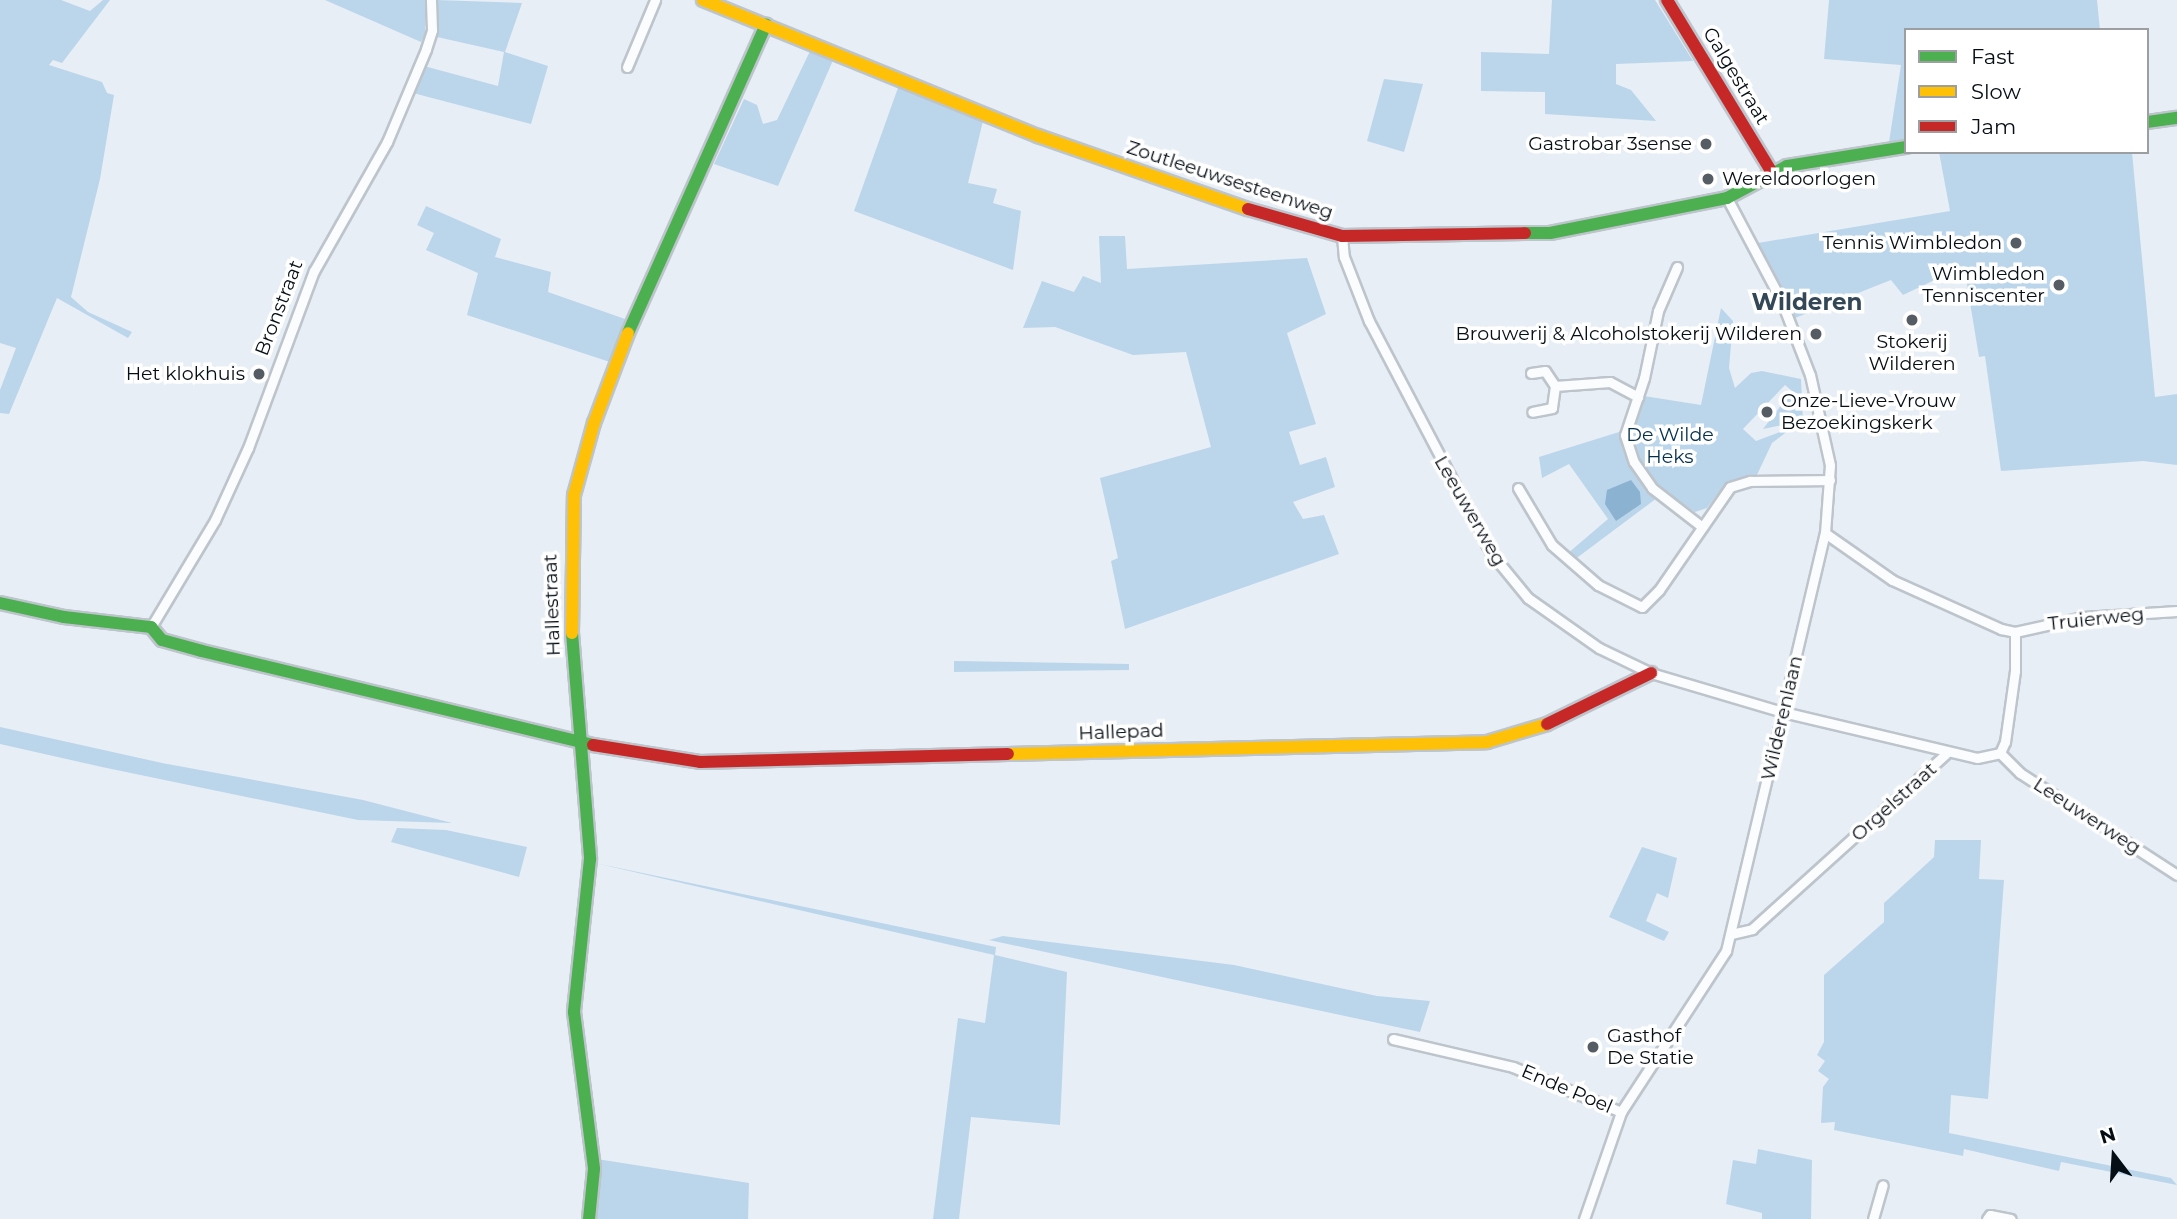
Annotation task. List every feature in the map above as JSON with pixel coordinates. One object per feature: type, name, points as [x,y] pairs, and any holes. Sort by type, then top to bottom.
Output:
[{"type":"street","name":"Bronstraat","points":[[151,627],[215,520],[314,271],[387,142],[432,30],[431,0]]},
{"type":"street","points":[[627,68],[655,0]]},
{"type":"street","name":"Zoutleeuwsesteenweg","points":[[703,0],[1038,136],[1295,225],[1342,236],[1550,233],[1727,198],[1772,173],[1816,158],[1904,147]]},
{"type":"street","name":"Galgestraat","points":[[1667,0],[1772,173]]},
{"type":"street","name":"Hallestraat","points":[[589,1219],[594,1169],[574,1012],[590,859],[579,743],[569,551],[582,462],[635,314],[766,24]]},
{"type":"street","points":[[2149,122],[2177,118]]},
{"type":"street","name":"Wilderenlaan","points":[[1584,1219],[1621,1112],[1652,1059],[1718,969],[1731,934],[1825,533],[1830,480],[1821,412],[1805,360],[1781,300],[1727,198]]},
{"type":"street","name":"Leeuwerweg","points":[[1342,236],[1344,257],[1369,321],[1500,566],[1528,598],[1569,630],[1651,673],[1783,712],[1946,754]]},
{"type":"street","points":[[1677,267],[1658,311],[1638,397],[1625,428],[1629,454],[1652,488],[1701,526]]},
{"type":"street","points":[[1531,373],[1545,371],[1555,386],[1552,408],[1532,412]]},
{"type":"street","points":[[1555,386],[1610,382],[1638,397]]},
{"type":"street","points":[[1518,488],[1552,545],[1598,584],[1642,607],[1659,590],[1701,526],[1738,482],[1830,480]]},
{"type":"street","points":[[1825,533],[1892,580],[1965,616],[2015,632],[2008,729],[2000,753]]},
{"type":"street","points":[[0,603],[64,617],[151,627],[162,640],[188,648],[579,743]]},
{"type":"street","name":"Truierweg","points":[[2015,632],[2083,617],[2177,611]]},
{"type":"street","name":"Hallepad","points":[[579,743],[700,762],[1205,747],[1450,745],[1526,734],[1651,673]]},
{"type":"street","name":"Leeuwerweg","points":[[2000,753],[2020,772],[2177,875]]},
{"type":"street","name":"Orgelstraat","points":[[1731,934],[1752,929],[1946,754],[1977,758],[2000,753]]},
{"type":"street","name":"Ende Poel","points":[[1393,1039],[1513,1067],[1621,1112]]},
{"type":"street","points":[[1873,1219],[1883,1185]]},
{"type":"street","points":[[1987,1219],[1990,1214],[2011,1219]]},
{"type":"green space","points":[[0,0],[61,0],[90,11],[103,0],[110,0],[62,63],[53,60],[49,65],[102,82],[107,93],[114,95],[100,179],[71,297],[88,312],[132,332],[128,338],[57,298],[9,414],[0,413],[0,390],[16,348],[0,343]]},
{"type":"green space","points":[[325,0],[426,0],[425,34],[421,42]]},
{"type":"green space","points":[[436,0],[522,3],[505,52],[548,66],[531,124],[413,93],[424,66],[498,86],[504,52],[437,37]]},
{"type":"green space","points":[[1552,0],[1655,0],[1693,61],[1616,64],[1616,84],[1631,90],[1656,121],[1545,114],[1545,92],[1481,91],[1481,52],[1549,54]]},
{"type":"green space","points":[[1829,0],[2097,0],[2100,28],[1904,28],[1904,141],[1889,142],[1901,65],[1824,59]]},
{"type":"green space","points":[[811,49],[834,58],[778,186],[714,164],[744,99],[757,105],[763,124],[777,120]]},
{"type":"green space","points":[[1384,79],[1423,84],[1404,152],[1367,141]]},
{"type":"green space","points":[[899,85],[983,121],[968,183],[997,189],[993,203],[1021,211],[1013,270],[854,211]]},
{"type":"green space","name":"Wimbledon Tenniscenter","points":[[1939,154],[2132,154],[2155,397],[2177,394],[2177,465],[2143,461],[2001,471],[1985,356],[1979,357],[1964,266],[1903,295],[1891,280],[1795,318],[1758,243],[1950,211]]},
{"type":"green space","points":[[426,206],[501,239],[495,257],[551,272],[548,292],[625,319],[613,363],[467,315],[478,273],[426,250],[434,233],[417,225]]},
{"type":"green space","points":[[1099,236],[1125,236],[1127,269],[1307,258],[1326,314],[1287,333],[1316,424],[1289,432],[1300,465],[1326,457],[1335,487],[1293,502],[1303,519],[1324,515],[1339,554],[1125,629],[1111,561],[1118,558],[1100,478],[1211,447],[1186,352],[1133,355],[1055,327],[1023,328],[1042,281],[1074,292],[1083,276],[1101,283]]},
{"type":"green space","name":"De Wilde Heks","points":[[1721,308],[1733,321],[1729,368],[1735,388],[1751,373],[1762,371],[1801,379],[1803,421],[1763,429],[1792,391],[1785,385],[1743,429],[1756,441],[1793,427],[1772,443],[1756,477],[1726,483],[1707,508],[1695,512],[1656,484],[1632,448],[1630,424],[1644,396],[1701,405]]},
{"type":"green space","points":[[1619,432],[1625,456],[1657,498],[1574,560],[1567,554],[1608,519],[1569,464],[1542,478],[1539,457]]},
{"type":"green space","points":[[954,661],[1129,664],[1129,670],[954,672]]},
{"type":"green space","points":[[0,727],[162,763],[363,800],[452,823],[358,820],[102,767],[0,744]]},
{"type":"green space","points":[[397,828],[446,830],[527,847],[519,877],[391,842]]},
{"type":"green space","points":[[1935,840],[1981,840],[1979,879],[2004,880],[1988,1099],[1951,1095],[1949,1133],[2171,1178],[2177,1185],[2061,1162],[2059,1171],[1964,1149],[1963,1156],[1834,1130],[1835,1122],[1821,1123],[1823,1087],[1829,1079],[1818,1071],[1825,1061],[1817,1055],[1824,1042],[1824,975],[1884,922],[1884,903],[1934,857]]},
{"type":"green space","points":[[1642,847],[1677,858],[1668,898],[1657,893],[1646,921],[1669,932],[1664,941],[1609,917]]},
{"type":"green space","points":[[595,863],[996,947],[995,955],[1067,972],[1060,1125],[971,1117],[959,1219],[933,1219],[958,1018],[985,1023],[994,955]]},
{"type":"green space","points":[[1003,936],[1234,965],[1377,996],[1430,1001],[1420,1032],[989,940]]},
{"type":"green space","points":[[1758,1149],[1812,1160],[1811,1219],[1762,1219],[1762,1213],[1726,1204],[1733,1160],[1756,1164]]},
{"type":"green space","points":[[597,1159],[749,1183],[748,1219],[594,1219]]},
{"type":"shaded area","points":[[1631,480],[1640,492],[1641,504],[1616,521],[1605,504],[1607,490]]},
{"type":"traffic: fast","points":[[628,333],[766,24]]},
{"type":"traffic: fast","points":[[2149,122],[2177,118]]},
{"type":"traffic: fast","points":[[1525,233],[1550,233],[1727,198],[1787,166],[1904,147]]},
{"type":"traffic: fast","points":[[0,603],[64,617],[151,627],[162,640],[202,651],[593,745]]},
{"type":"traffic: fast","points":[[572,633],[590,859],[574,1012],[594,1169],[589,1219]]},
{"type":"traffic: slow","points":[[703,0],[1038,136],[1248,209]]},
{"type":"traffic: slow","points":[[572,633],[574,495],[594,423],[628,333]]},
{"type":"traffic: slow","points":[[1008,754],[1487,742],[1547,724]]},
{"type":"traffic: jam","points":[[1667,0],[1772,173]]},
{"type":"traffic: jam","points":[[1248,209],[1342,236],[1525,233]]},
{"type":"traffic: jam","points":[[1547,724],[1651,673]]},
{"type":"traffic: jam","points":[[593,745],[700,762],[1008,754]]},
{"type":"place","name":"Gastrobar 3sense","points":[[1706,144]]},
{"type":"place","name":"Wereldoorlogen","points":[[1708,179]]},
{"type":"place","name":"Tennis Wimbledon","points":[[2016,243]]},
{"type":"place","name":"Wimbledon Tenniscenter","points":[[2059,285]]},
{"type":"place","name":"Stokerij Wilderen","points":[[1912,320]]},
{"type":"place","name":"Brouwerij & Alcoholstokerij Wilderen","points":[[1816,334]]},
{"type":"place","name":"Het klokhuis","points":[[259,374]]},
{"type":"place","name":"Onze-Lieve-Vrouw Bezoekingskerk","points":[[1767,412]]},
{"type":"place","name":"Gasthof De Statie","points":[[1593,1047]]},
{"type":"district","name":"Wilderen","points":[[1807,302]]}]
